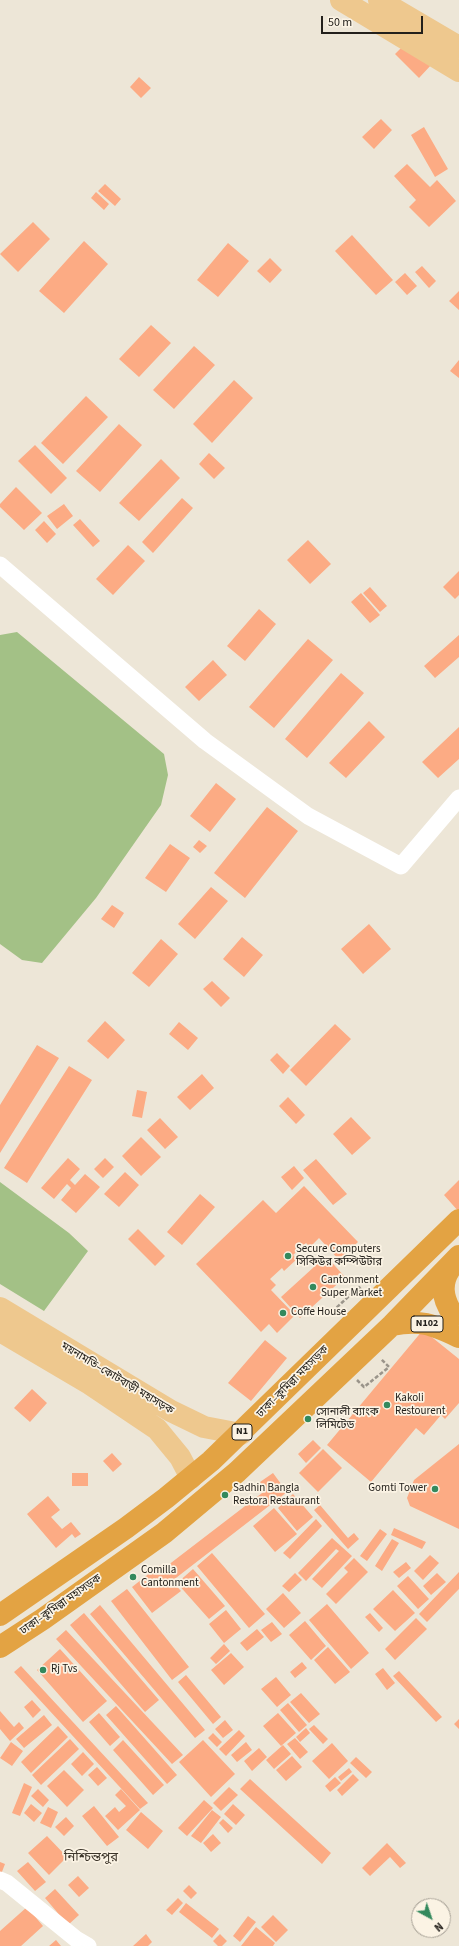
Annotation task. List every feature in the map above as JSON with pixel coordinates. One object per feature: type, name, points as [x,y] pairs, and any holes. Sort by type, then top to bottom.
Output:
[{"type":"highway","name":"ঢাকা–কুমিল্লা মহাসড়ক","points":[[0,1615],[126,1528],[191,1478],[241,1434],[372,1303],[459,1220]]},
{"type":"highway","name":"ঢাকা–কুমিল্লা মহাসড়ক","points":[[0,1647],[43,1619],[164,1533],[236,1472],[392,1325],[422,1292],[459,1257]]},
{"type":"highway","points":[[457,1317],[446,1306],[443,1287],[450,1270],[459,1257]]},
{"type":"highway","name":"N102","points":[[422,1292],[457,1317]]},
{"type":"highway","name":"N102","points":[[392,1325],[407,1322],[423,1322],[459,1337]]},
{"type":"main road","points":[[341,0],[459,70]]},
{"type":"main road","points":[[379,0],[459,47]]},
{"type":"main road","name":"ময়নামতি–কোটবাড়ী মহাসড়ক","points":[[0,1308],[171,1411],[204,1427],[241,1434]]},
{"type":"main road","name":"ময়নামতি–কোটবাড়ী মহাসড়ক","points":[[0,1331],[90,1384],[157,1429],[180,1457],[191,1478]]},
{"type":"street","points":[[0,565],[205,741],[308,816],[401,866],[459,798]]},
{"type":"street","points":[[0,1880],[7,1883],[76,1939],[88,1946]]},
{"type":"path","points":[[336,1308],[359,1287]]},
{"type":"path","points":[[364,1387],[389,1367]]},
{"type":"green space","points":[[17,632],[164,754],[168,775],[161,805],[96,898],[42,963],[22,960],[0,944],[0,635]]},
{"type":"green space","points":[[0,1182],[69,1233],[88,1251],[44,1311],[0,1284]]},
{"type":"building","points":[[408,41],[432,64],[419,78],[395,54]]},
{"type":"building","points":[[139,77],[151,88],[141,98],[130,87]]},
{"type":"building","points":[[381,119],[392,130],[374,149],[362,137]]},
{"type":"building","points":[[424,127],[448,169],[435,177],[411,135]]},
{"type":"building","points":[[407,164],[430,187],[437,180],[456,201],[429,227],[409,207],[416,200],[394,176]]},
{"type":"building","points":[[105,184],[121,199],[115,206],[98,191]]},
{"type":"building","points":[[96,192],[109,204],[104,210],[91,198]]},
{"type":"building","points":[[33,222],[50,239],[18,272],[0,254]]},
{"type":"building","points":[[352,235],[393,280],[376,295],[335,251]]},
{"type":"building","points":[[84,241],[108,264],[64,313],[39,291]]},
{"type":"building","points":[[228,243],[249,261],[218,297],[197,280]]},
{"type":"building","points":[[270,258],[282,270],[270,283],[257,271]]},
{"type":"building","points":[[422,266],[436,281],[429,288],[415,272]]},
{"type":"building","points":[[405,273],[417,286],[407,295],[395,282]]},
{"type":"building","points":[[459,291],[459,310],[449,301]]},
{"type":"building","points":[[151,325],[171,343],[139,377],[119,359]]},
{"type":"building","points":[[194,346],[215,365],[174,409],[153,390]]},
{"type":"building","points":[[459,360],[459,378],[450,371]]},
{"type":"building","points":[[234,380],[253,398],[212,443],[193,424]]},
{"type":"building","points":[[86,396],[108,417],[63,464],[41,443]]},
{"type":"building","points":[[119,424],[142,445],[100,492],[76,471]]},
{"type":"building","points":[[35,445],[67,478],[51,494],[18,461]]},
{"type":"building","points":[[209,453],[225,468],[214,479],[199,464]]},
{"type":"building","points":[[161,459],[180,478],[139,521],[119,503]]},
{"type":"building","points":[[16,487],[42,513],[24,530],[0,507],[0,504]]},
{"type":"building","points":[[182,498],[193,508],[153,553],[142,542]]},
{"type":"building","points":[[64,504],[73,516],[57,529],[47,516]]},
{"type":"building","points":[[80,519],[100,541],[93,547],[73,525]]},
{"type":"building","points":[[44,521],[56,534],[47,543],[35,530]]},
{"type":"building","points":[[308,540],[331,564],[310,584],[287,560]]},
{"type":"building","points":[[128,545],[145,561],[113,595],[96,579]]},
{"type":"building","points":[[459,571],[459,595],[455,599],[443,587]]},
{"type":"building","points":[[370,587],[387,606],[380,612],[363,593]]},
{"type":"building","points":[[361,593],[380,615],[370,623],[351,602]]},
{"type":"building","points":[[259,609],[276,624],[245,661],[227,646]]},
{"type":"building","points":[[459,635],[459,657],[435,678],[424,666]]},
{"type":"building","points":[[308,639],[333,660],[274,728],[249,707]]},
{"type":"building","points":[[213,660],[227,675],[199,701],[185,687]]},
{"type":"building","points":[[341,673],[364,693],[307,758],[285,739]]},
{"type":"building","points":[[369,721],[385,737],[346,778],[329,763]]},
{"type":"building","points":[[459,727],[459,759],[438,778],[422,762]]},
{"type":"building","points":[[216,783],[236,799],[210,832],[190,816]]},
{"type":"building","points":[[267,807],[298,831],[245,898],[214,873]]},
{"type":"building","points":[[199,840],[207,846],[200,853],[193,847]]},
{"type":"building","points":[[170,844],[190,858],[166,892],[145,878]]},
{"type":"building","points":[[211,887],[228,901],[195,939],[178,924]]},
{"type":"building","points":[[112,905],[124,913],[114,928],[101,919]]},
{"type":"building","points":[[369,924],[391,949],[363,974],[341,949]]},
{"type":"building","points":[[242,937],[263,955],[244,977],[223,959]]},
{"type":"building","points":[[161,939],[178,954],[149,987],[132,973]]},
{"type":"building","points":[[212,981],[230,998],[221,1007],[203,989]]},
{"type":"building","points":[[105,1021],[125,1040],[108,1059],[87,1041]]},
{"type":"building","points":[[179,1022],[198,1038],[188,1050],[169,1034]]},
{"type":"building","points":[[335,1024],[351,1039],[306,1086],[290,1070]]},
{"type":"building","points":[[37,1045],[59,1058],[0,1153],[0,1105]]},
{"type":"building","points":[[277,1053],[290,1066],[283,1074],[270,1060]]},
{"type":"building","points":[[69,1066],[92,1080],[27,1183],[4,1168]]},
{"type":"building","points":[[202,1074],[214,1088],[190,1110],[177,1097]]},
{"type":"building","points":[[137,1090],[147,1092],[142,1118],[132,1116]]},
{"type":"building","points":[[288,1097],[305,1115],[296,1124],[279,1106]]},
{"type":"building","points":[[351,1117],[371,1138],[352,1155],[333,1134]]},
{"type":"building","points":[[160,1118],[178,1137],[165,1149],[147,1130]]},
{"type":"building","points":[[141,1137],[161,1157],[141,1176],[122,1156]]},
{"type":"building","points":[[68,1158],[80,1169],[70,1180],[75,1185],[85,1174],[100,1187],[76,1213],[61,1200],[71,1188],[67,1184],[54,1199],[41,1188]]},
{"type":"building","points":[[105,1158],[114,1167],[103,1178],[94,1169]]},
{"type":"building","points":[[316,1159],[347,1194],[333,1205],[303,1170]]},
{"type":"building","points":[[294,1166],[304,1178],[292,1190],[281,1177]]},
{"type":"building","points":[[125,1172],[139,1185],[119,1207],[104,1194]]},
{"type":"building","points":[[459,1180],[459,1212],[444,1195]]},
{"type":"building","points":[[304,1186],[358,1242],[339,1260],[319,1238],[310,1247],[306,1243],[293,1255],[297,1259],[284,1271],[282,1268],[270,1279],[276,1285],[271,1290],[295,1315],[277,1333],[269,1324],[261,1332],[196,1264],[263,1200],[276,1213]]},
{"type":"building","points":[[200,1194],[215,1207],[182,1245],[167,1232]]},
{"type":"building","points":[[138,1229],[165,1256],[155,1266],[128,1239]]},
{"type":"building","name":"Cantonment Super Market","points":[[326,1256],[345,1277],[300,1318],[281,1297]]},
{"type":"building","points":[[423,1330],[459,1359],[459,1403],[445,1419],[441,1415],[424,1435],[416,1428],[371,1482],[327,1445]]},
{"type":"building","points":[[265,1340],[287,1358],[251,1401],[228,1383]]},
{"type":"building","points":[[32,1389],[47,1403],[30,1422],[14,1408]]},
{"type":"building","points":[[313,1440],[321,1448],[306,1463],[298,1454]]},
{"type":"building","name":"Gomti Tower","points":[[459,1444],[459,1529],[410,1506],[407,1498],[414,1480]]},
{"type":"building","points":[[323,1449],[342,1468],[318,1492],[299,1473]]},
{"type":"building","points":[[112,1453],[122,1464],[113,1472],[103,1461]]},
{"type":"building","points":[[72,1473],[88,1473],[88,1486],[72,1486]]},
{"type":"building","points":[[273,1473],[287,1492],[172,1581],[181,1591],[152,1613],[132,1587],[160,1565],[163,1569],[266,1490],[260,1482]]},
{"type":"building","points":[[293,1494],[313,1517],[297,1531],[278,1508]]},
{"type":"building","points":[[48,1496],[60,1510],[51,1517],[62,1529],[71,1522],[81,1534],[75,1538],[72,1534],[56,1548],[27,1514]]},
{"type":"building","points":[[320,1505],[348,1538],[354,1533],[359,1539],[348,1549],[314,1510]]},
{"type":"building","points":[[274,1508],[297,1534],[275,1552],[253,1526]]},
{"type":"building","points":[[316,1519],[322,1526],[290,1559],[283,1553]]},
{"type":"building","points":[[394,1528],[426,1542],[422,1549],[391,1535]]},
{"type":"building","points":[[380,1529],[387,1534],[367,1561],[360,1556]]},
{"type":"building","points":[[332,1538],[352,1556],[322,1588],[312,1579],[339,1551],[336,1549],[306,1581],[298,1573]]},
{"type":"building","points":[[392,1539],[399,1543],[382,1571],[375,1566]]},
{"type":"building","points":[[212,1553],[265,1614],[249,1628],[197,1566]]},
{"type":"building","points":[[430,1555],[439,1563],[423,1580],[414,1571]]},
{"type":"building","points":[[354,1558],[368,1572],[336,1604],[326,1594],[348,1572],[344,1568]]},
{"type":"building","points":[[406,1562],[411,1568],[399,1578],[393,1572]]},
{"type":"building","points":[[193,1569],[225,1606],[209,1619],[177,1583]]},
{"type":"building","points":[[459,1572],[459,1589],[427,1622],[419,1614]]},
{"type":"building","points":[[295,1573],[302,1580],[289,1592],[282,1586]]},
{"type":"building","points":[[437,1573],[446,1582],[431,1595],[423,1586]]},
{"type":"building","points":[[408,1576],[429,1599],[418,1609],[397,1586]]},
{"type":"building","points":[[127,1589],[189,1667],[172,1680],[111,1601]]},
{"type":"building","points":[[393,1590],[415,1613],[395,1631],[373,1609]]},
{"type":"building","points":[[283,1593],[301,1613],[284,1628],[266,1609]]},
{"type":"building","points":[[327,1604],[369,1653],[351,1669],[309,1620]]},
{"type":"building","points":[[100,1605],[205,1730],[195,1738],[90,1614]]},
{"type":"building","points":[[226,1610],[241,1629],[224,1643],[209,1624]]},
{"type":"building","points":[[84,1613],[159,1700],[145,1712],[70,1625]]},
{"type":"building","points":[[370,1613],[383,1628],[379,1632],[365,1617]]},
{"type":"building","points":[[416,1618],[427,1629],[395,1660],[385,1649]]},
{"type":"building","points":[[305,1621],[326,1646],[311,1660],[289,1635]]},
{"type":"building","points":[[272,1622],[282,1634],[271,1642],[261,1630]]},
{"type":"building","points":[[257,1629],[264,1637],[247,1651],[240,1643]]},
{"type":"building","points":[[66,1630],[183,1755],[172,1764],[56,1639]]},
{"type":"building","points":[[224,1644],[230,1651],[216,1664],[210,1658]]},
{"type":"building","points":[[328,1647],[350,1672],[335,1684],[314,1660]]},
{"type":"building","points":[[60,1649],[107,1701],[83,1722],[37,1670]]},
{"type":"building","points":[[231,1653],[244,1667],[224,1685],[211,1670]]},
{"type":"building","points":[[302,1662],[307,1668],[295,1678],[290,1672]]},
{"type":"building","points":[[21,1666],[148,1803],[140,1809],[14,1672]]},
{"type":"building","points":[[383,1668],[395,1683],[387,1690],[375,1674]]},
{"type":"building","points":[[399,1671],[442,1717],[436,1722],[393,1676]]},
{"type":"building","points":[[186,1675],[221,1717],[213,1724],[178,1682]]},
{"type":"building","points":[[276,1677],[291,1695],[277,1707],[261,1689]]},
{"type":"building","points":[[301,1693],[320,1714],[309,1723],[290,1702]]},
{"type":"building","points":[[32,1700],[41,1710],[33,1718],[24,1707]]},
{"type":"building","points":[[288,1703],[307,1725],[299,1732],[280,1710]]},
{"type":"building","points":[[116,1706],[177,1775],[167,1784],[106,1715]]},
{"type":"building","points":[[0,1711],[14,1727],[19,1722],[24,1728],[10,1741],[0,1729]]},
{"type":"building","points":[[99,1713],[120,1737],[110,1746],[89,1722]]},
{"type":"building","points":[[278,1713],[296,1733],[281,1746],[263,1726]]},
{"type":"building","points":[[44,1715],[52,1725],[24,1748],[16,1739]]},
{"type":"building","points":[[459,1719],[459,1729],[454,1724]]},
{"type":"building","points":[[225,1720],[233,1730],[223,1738],[215,1729]]},
{"type":"building","points":[[314,1725],[328,1739],[323,1744],[309,1729]]},
{"type":"building","points":[[58,1726],[68,1737],[31,1773],[21,1762]]},
{"type":"building","points":[[306,1728],[310,1733],[300,1742],[296,1737]]},
{"type":"building","points":[[239,1730],[245,1736],[226,1756],[219,1749]]},
{"type":"building","points":[[213,1733],[222,1742],[217,1747],[208,1738]]},
{"type":"building","points":[[295,1738],[308,1752],[300,1759],[287,1744]]},
{"type":"building","points":[[70,1739],[79,1749],[41,1785],[32,1775]]},
{"type":"building","points":[[123,1740],[164,1785],[153,1795],[113,1750]]},
{"type":"building","points":[[203,1740],[235,1774],[211,1797],[179,1762]]},
{"type":"building","points":[[11,1742],[23,1751],[12,1766],[0,1758]]},
{"type":"building","points":[[246,1742],[252,1750],[237,1762],[231,1755]]},
{"type":"building","points":[[332,1743],[348,1761],[329,1779],[312,1761]]},
{"type":"building","points":[[283,1745],[291,1754],[274,1769],[266,1760]]},
{"type":"building","points":[[259,1748],[267,1757],[252,1771],[244,1761]]},
{"type":"building","points":[[83,1752],[94,1764],[82,1776],[71,1764]]},
{"type":"building","points":[[292,1756],[302,1767],[286,1781],[276,1770]]},
{"type":"building","points":[[356,1757],[372,1772],[366,1778],[350,1763]]},
{"type":"building","points":[[97,1767],[107,1778],[98,1786],[88,1775]]},
{"type":"building","points":[[349,1768],[352,1772],[341,1781],[338,1777]]},
{"type":"building","points":[[64,1770],[84,1790],[67,1807],[47,1786]]},
{"type":"building","points":[[353,1774],[359,1780],[342,1796],[337,1790]]},
{"type":"building","points":[[335,1777],[341,1783],[330,1792],[325,1786]]},
{"type":"building","points":[[250,1779],[331,1853],[322,1864],[240,1789]]},
{"type":"building","points":[[24,1783],[32,1787],[20,1816],[12,1813]]},
{"type":"building","points":[[229,1787],[238,1795],[221,1811],[213,1803]]},
{"type":"building","points":[[38,1789],[49,1800],[43,1807],[31,1796]]},
{"type":"building","points":[[121,1789],[140,1810],[118,1830],[105,1816],[115,1807],[119,1812],[126,1806],[115,1795]]},
{"type":"building","points":[[204,1800],[213,1808],[187,1836],[178,1828]]},
{"type":"building","points":[[31,1804],[42,1813],[34,1822],[24,1813]]},
{"type":"building","points":[[233,1804],[245,1815],[236,1825],[224,1814]]},
{"type":"building","points":[[94,1806],[119,1837],[107,1846],[82,1816]]},
{"type":"building","points":[[48,1807],[58,1812],[51,1828],[40,1823]]},
{"type":"building","points":[[212,1810],[221,1817],[201,1843],[191,1836]]},
{"type":"building","points":[[141,1812],[163,1831],[148,1849],[126,1830]]},
{"type":"building","points":[[66,1817],[74,1826],[64,1836],[55,1827]]},
{"type":"building","points":[[223,1819],[233,1828],[228,1833],[219,1823]]},
{"type":"building","points":[[213,1834],[221,1843],[211,1852],[203,1843]]},
{"type":"building","points":[[47,1836],[67,1857],[49,1875],[28,1853]]},
{"type":"building","points":[[387,1843],[406,1863],[400,1868],[390,1857],[370,1876],[362,1868]]},
{"type":"building","points":[[0,1862],[5,1864],[0,1877]]},
{"type":"building","points":[[28,1862],[46,1882],[35,1891],[17,1871]]},
{"type":"building","points":[[78,1876],[89,1888],[79,1897],[68,1885]]},
{"type":"building","points":[[189,1885],[197,1893],[191,1899],[183,1891]]},
{"type":"building","points":[[55,1889],[79,1915],[68,1925],[45,1898]]},
{"type":"building","points":[[178,1898],[183,1903],[172,1915],[166,1910]]},
{"type":"building","points":[[186,1903],[219,1929],[212,1938],[179,1912]]},
{"type":"building","points":[[27,1907],[43,1926],[21,1946],[0,1946],[0,1931]]},
{"type":"building","points":[[273,1915],[288,1930],[276,1942],[261,1927]]},
{"type":"building","points":[[248,1916],[256,1922],[240,1942],[233,1936]]},
{"type":"building","points":[[256,1927],[275,1943],[273,1946],[241,1946]]},
{"type":"building","points":[[146,1934],[152,1942],[148,1946],[133,1946]]},
{"type":"building","points":[[220,1934],[227,1941],[222,1946],[218,1946],[213,1941]]},
{"type":"building","points":[[56,1940],[61,1946],[49,1946]]},
{"type":"place","name":"Secure Computers সিকিউর কম্পিউটার","points":[[288,1256]]},
{"type":"place","name":"Cantonment Super Market","points":[[313,1287]]},
{"type":"place","name":"Coffe House","points":[[283,1313]]},
{"type":"place","name":"Kakoli Restourent","points":[[387,1405]]},
{"type":"place","name":"সোনালী ব্যাংক লিমিটেড","points":[[308,1419]]},
{"type":"place","name":"Gomti Tower","points":[[435,1489]]},
{"type":"place","name":"Sadhin Bangla Restora Restaurant","points":[[225,1495]]},
{"type":"place","name":"Comilla Cantonment","points":[[133,1577]]},
{"type":"place","name":"Rj Tvs","points":[[43,1670]]},
{"type":"district","name":"নিশ্চিন্তপুর","points":[[91,1858]]}]
